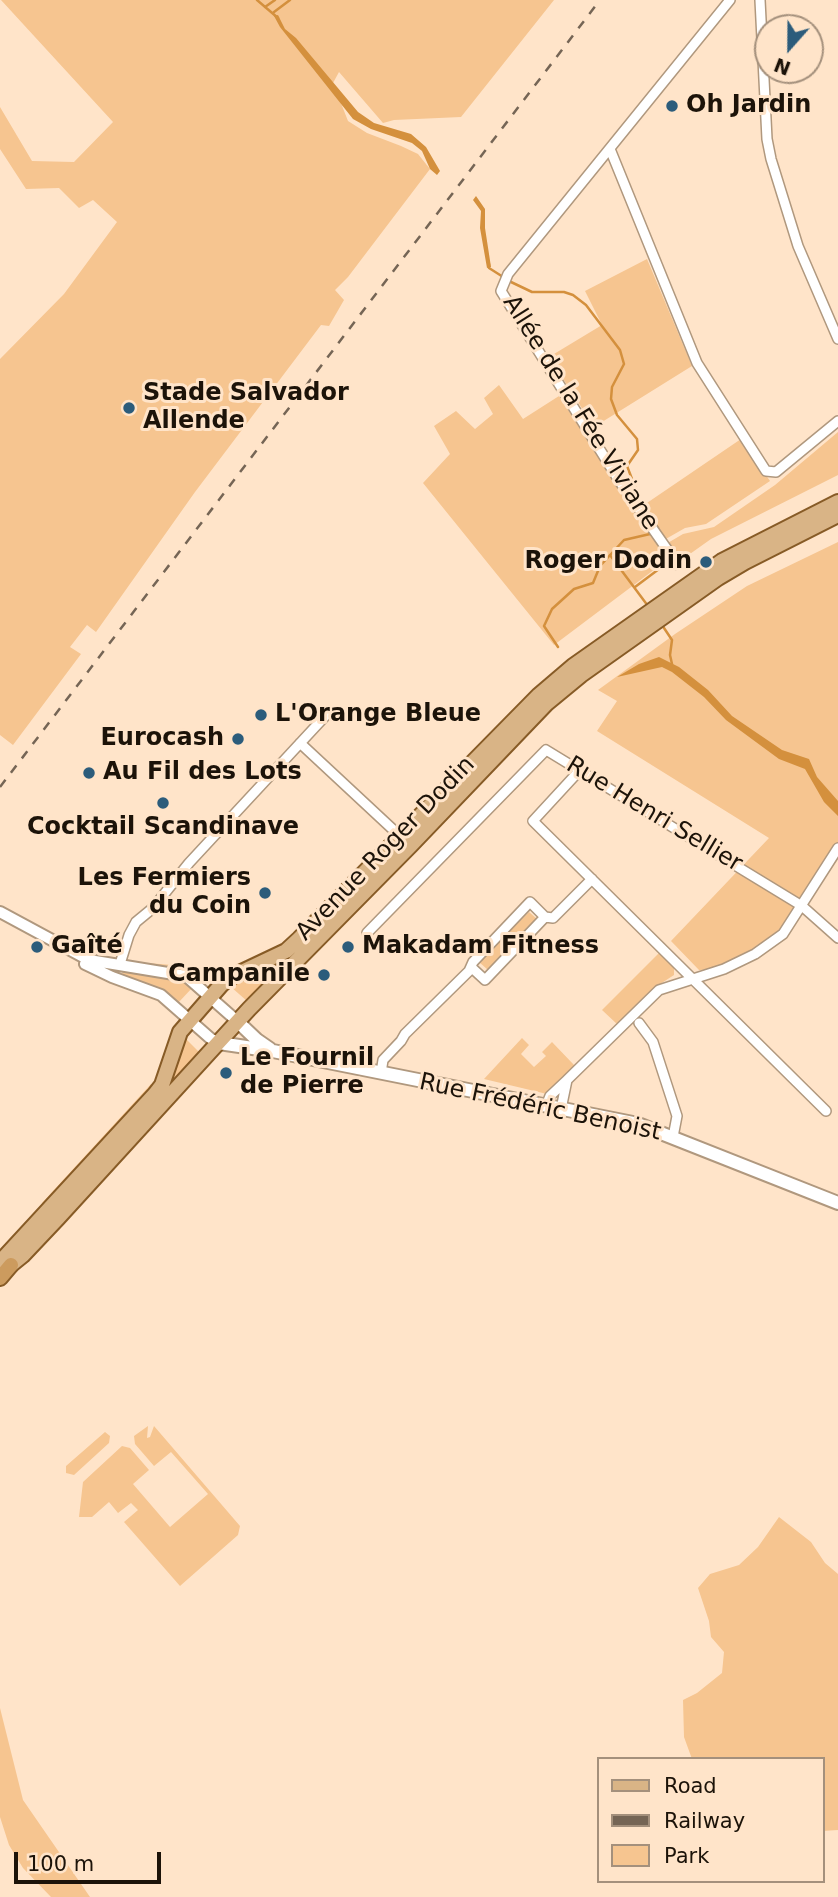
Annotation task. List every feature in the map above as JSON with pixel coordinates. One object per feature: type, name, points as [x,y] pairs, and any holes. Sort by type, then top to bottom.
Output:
[{"type":"main road","name":"Avenue Roger Dodin","points":[[3,1270],[237,1021],[444,811],[521,728],[562,690],[617,642],[737,553],[838,502]]},
{"type":"main road","name":"Avenue Roger Dodin","points":[[682,596],[838,515]]},
{"type":"main road","name":"Avenue Roger Dodin","points":[[3,1270],[162,1085],[180,1031],[210,997],[229,978],[286,951],[539,695],[573,666],[617,642]]},
{"type":"main road","name":"Rue Frédéric Benoist","points":[[237,1021],[273,1051]]},
{"type":"main road","name":"Rue Frédéric Benoist","points":[[219,1043],[273,1051],[638,1124],[838,1203]]},
{"type":"street","name":"Allée de la Fée Viviane","points":[[678,565],[620,482],[501,291],[508,274],[730,0]]},
{"type":"street","points":[[760,0],[767,139],[771,159],[798,246],[838,339]]},
{"type":"street","points":[[610,149],[697,363],[766,471],[776,472],[838,421]]},
{"type":"street","points":[[112,977],[120,964],[136,922],[153,908],[190,863],[329,712]]},
{"type":"street","points":[[300,743],[401,837]]},
{"type":"street","name":"Rue Henri Sellier","points":[[367,933],[547,750],[802,906],[838,938]]},
{"type":"street","points":[[580,770],[533,821],[826,1111]]},
{"type":"street","points":[[545,1106],[550,1096],[659,990],[724,969],[755,954],[782,933],[838,848]]},
{"type":"street","points":[[381,1073],[383,1060],[405,1034],[530,902],[545,917],[554,918],[592,879]]},
{"type":"street","points":[[0,914],[89,960],[186,976],[237,1021]]},
{"type":"street","points":[[0,914],[112,977],[161,995],[219,1043]]},
{"type":"street","points":[[471,967],[485,980],[545,917]]},
{"type":"street","points":[[639,1023],[653,1042],[677,1116],[673,1137]]},
{"type":"street","points":[[561,1109],[567,1080]]},
{"type":"green space","name":"Stade Salvador Allende","points":[[1,0],[554,0],[461,117],[394,120],[383,123],[339,72],[333,83],[348,121],[367,133],[418,154],[430,169],[348,277],[335,290],[344,300],[329,326],[321,325],[195,492],[96,632],[87,625],[70,647],[81,654],[13,745],[0,735],[0,359],[64,294],[117,222],[93,200],[79,208],[59,188],[26,189],[0,149],[0,107],[32,161],[74,162],[113,122]]},
{"type":"green space","points":[[647,259],[692,366],[594,427],[549,357],[602,325],[585,291]]},
{"type":"green space","points":[[499,385],[523,419],[559,396],[667,560],[554,645],[423,483],[450,454],[434,426],[456,411],[475,429],[493,414],[484,398]]},
{"type":"green space","points":[[838,432],[838,475],[711,539],[680,561],[666,544],[683,534],[714,527],[775,485]]},
{"type":"green space","points":[[741,439],[770,481],[706,524],[685,528],[664,540],[641,507]]},
{"type":"green space","points":[[838,542],[838,848],[782,934],[724,969],[699,970],[671,941],[769,838],[597,731],[617,701],[598,690],[747,586]]},
{"type":"green space","points":[[529,912],[537,919],[488,970],[479,962]]},
{"type":"green space","points":[[297,951],[247,1001],[231,987],[237,982]]},
{"type":"green space","points":[[661,951],[674,965],[674,975],[654,988],[618,1025],[602,1010]]},
{"type":"green space","points":[[147,963],[198,967],[204,974],[199,980],[184,970]]},
{"type":"green space","points":[[123,969],[184,980],[193,987],[178,1003],[161,990],[122,975]]},
{"type":"green space","points":[[184,1037],[201,1054],[161,1098]]},
{"type":"green space","points":[[522,1038],[529,1045],[521,1054],[534,1067],[546,1056],[542,1052],[552,1042],[575,1066],[547,1094],[484,1079]]},
{"type":"green space","points":[[151,1084],[153,1087],[46,1207],[42,1203]]},
{"type":"green space","points":[[148,1426],[147,1438],[154,1426],[240,1526],[238,1535],[180,1586],[124,1522],[138,1510],[131,1503],[118,1513],[109,1502],[92,1517],[79,1517],[83,1482],[122,1446],[130,1448],[149,1470],[133,1484],[170,1527],[208,1494],[171,1452],[154,1466],[135,1444],[134,1436]]},
{"type":"green space","points":[[105,1432],[110,1436],[109,1443],[74,1475],[66,1473],[66,1466]]},
{"type":"green space","points":[[779,1517],[811,1542],[825,1563],[838,1574],[838,1830],[824,1831],[824,1757],[691,1757],[684,1737],[683,1700],[697,1693],[722,1673],[724,1652],[711,1637],[709,1621],[698,1588],[710,1574],[739,1565],[758,1547]]},
{"type":"green space","points":[[0,1708],[23,1800],[90,1897],[51,1897],[23,1868],[9,1845],[0,1817]]},
{"type":"shaded area","points":[[278,15],[285,29],[296,38],[358,112],[374,123],[411,134],[426,147],[440,171],[437,175],[430,169],[422,151],[412,143],[371,129],[353,119],[280,27],[274,16]]},
{"type":"shaded area","points":[[476,196],[485,209],[491,267],[487,268],[480,228],[481,211],[473,200]]},
{"type":"shaded area","points":[[659,657],[679,667],[708,690],[732,716],[782,750],[809,759],[817,777],[838,801],[838,816],[824,802],[805,769],[779,759],[726,720],[704,697],[672,672],[662,667],[617,677],[639,664]]},
{"type":"waterway","points":[[257,0],[278,18]]},
{"type":"waterway","points":[[265,7],[275,0]]},
{"type":"waterway","points":[[274,12],[290,0]]},
{"type":"waterway","points":[[489,264],[489,268],[532,292],[564,292],[573,295],[586,305],[620,350],[624,364],[612,387],[611,399],[617,415],[637,439],[638,450],[627,466],[642,505],[658,528]]},
{"type":"waterway","points":[[558,647],[544,626],[552,609],[574,589],[593,583],[600,566],[624,540],[650,534]]},
{"type":"waterway","points":[[610,555],[648,606]]},
{"type":"waterway","points":[[635,587],[667,563]]},
{"type":"waterway","points":[[662,625],[672,640],[672,664]]},
{"type":"railway","points":[[0,787],[600,0]]},
{"type":"place","name":"Oh Jardin","points":[[672,106]]},
{"type":"place","name":"Stade Salvador Allende","points":[[129,408]]},
{"type":"place","name":"Roger Dodin","points":[[706,562]]},
{"type":"place","name":"L'Orange Bleue","points":[[261,715]]},
{"type":"place","name":"Eurocash","points":[[238,739]]},
{"type":"place","name":"Au Fil des Lots","points":[[89,773]]},
{"type":"place","name":"Cocktail Scandinave","points":[[163,803]]},
{"type":"place","name":"Les Fermiers du Coin","points":[[265,893]]},
{"type":"place","name":"Gaîté","points":[[37,947]]},
{"type":"place","name":"Makadam Fitness","points":[[348,947]]},
{"type":"place","name":"Campanile","points":[[324,975]]},
{"type":"place","name":"Le Fournil de Pierre","points":[[226,1073]]}]
